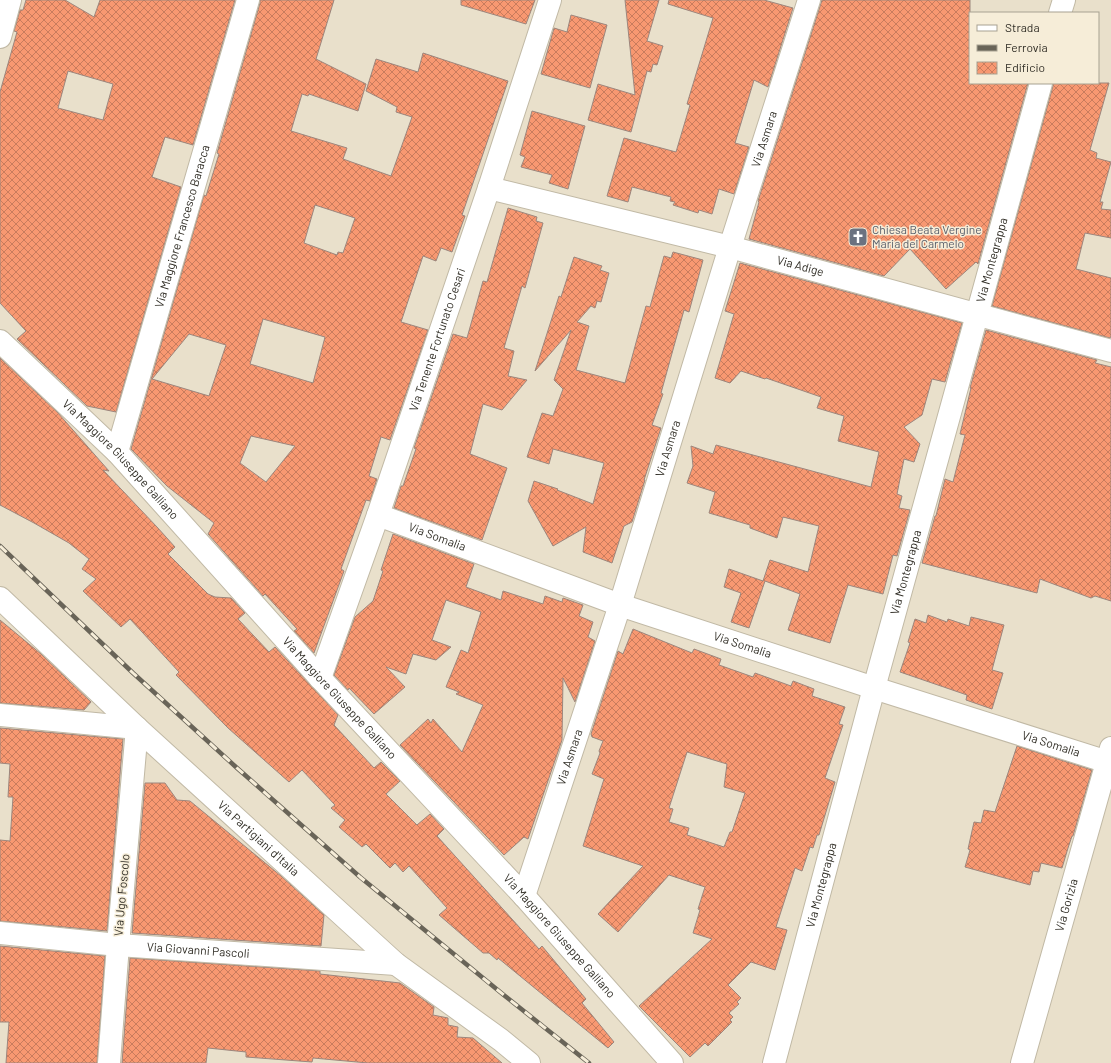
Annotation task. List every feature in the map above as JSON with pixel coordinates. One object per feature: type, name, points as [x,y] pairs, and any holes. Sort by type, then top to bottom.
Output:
[{"type":"street","points":[[0,37],[10,0]]},
{"type":"street","name":"Via Maggiore Francesco Baracca","points":[[117,452],[248,0]]},
{"type":"street","name":"Via Tenente Fortunato Cesari","points":[[320,678],[378,515],[489,188],[550,0]]},
{"type":"street","name":"Via Asmara","points":[[524,896],[620,605],[730,247],[809,0]]},
{"type":"street","points":[[1060,12],[1064,0]]},
{"type":"street","name":"Via Montegrappa","points":[[774,1063],[874,688],[1041,84]]},
{"type":"street","name":"Via Adige","points":[[489,188],[730,247],[1111,351]]},
{"type":"street","name":"Via Maggiore Giuseppe Galliano","points":[[0,341],[117,452],[320,678],[524,896],[672,1063]]},
{"type":"street","name":"Via Somalia","points":[[378,515],[620,605],[874,688],[1110,758]]},
{"type":"street","name":"Via Partigiani d'Italia","points":[[0,598],[137,728],[396,964],[501,1040],[529,1063]]},
{"type":"street","points":[[0,715],[137,728]]},
{"type":"street","name":"Via Ugo Foscolo","points":[[109,1063],[137,728]]},
{"type":"street","name":"Via Gorizia","points":[[1022,1063],[1110,758]]},
{"type":"street","name":"Via Giovanni Pascoli","points":[[0,933],[118,945],[396,964]]},
{"type":"building","points":[[26,0],[65,0],[94,17],[100,0],[235,0],[193,145],[165,137],[152,177],[181,187],[116,412],[87,406],[17,339],[26,331],[0,303],[0,92],[17,32],[14,31],[20,10],[23,10]],"holes":[[[68,71],[113,84],[103,120],[58,108]]]},
{"type":"building","points":[[260,0],[334,0],[316,59],[366,84],[358,111],[309,94],[308,96],[302,94],[291,131],[347,148],[343,159],[391,176],[412,117],[396,112],[397,107],[366,91],[376,59],[418,72],[423,53],[508,81],[462,215],[465,216],[452,252],[441,248],[436,261],[423,256],[401,322],[428,330],[390,440],[381,437],[369,476],[377,479],[370,501],[366,500],[341,569],[344,571],[314,653],[294,631],[297,629],[265,594],[263,596],[208,534],[214,523],[167,486],[131,449],[204,195],[206,196],[219,154],[217,153]],"holes":[[[315,205],[355,218],[343,253],[338,252],[337,255],[304,243]],[[263,319],[325,337],[313,383],[250,364]],[[189,334],[226,345],[209,396],[152,379]],[[251,436],[295,446],[266,482],[240,463]]]},
{"type":"building","points":[[461,0],[535,0],[526,24],[461,5]]},
{"type":"building","points":[[625,0],[659,0],[647,41],[663,46],[657,65],[653,64],[651,72],[647,71],[631,132],[588,120],[598,84],[635,95]]},
{"type":"building","points":[[669,0],[764,0],[793,8],[768,87],[754,80],[735,143],[749,147],[734,194],[719,189],[712,214],[699,210],[698,213],[673,205],[675,202],[670,201],[671,197],[632,187],[628,202],[607,196],[624,138],[676,152],[690,105],[687,104],[713,18],[668,4]]},
{"type":"building","points":[[822,0],[970,0],[969,84],[1028,84],[978,264],[976,262],[946,289],[910,249],[884,276],[749,239],[759,202],[758,201]]},
{"type":"building","points":[[571,15],[607,25],[590,88],[541,74],[554,28],[567,32]]},
{"type":"building","points":[[1109,83],[1090,150],[1097,153],[1096,158],[1111,162],[1100,202],[1103,202],[1101,209],[1111,210],[1111,238],[1085,233],[1076,269],[1111,278],[1110,338],[992,306],[1053,84]]},
{"type":"building","points":[[532,111],[585,126],[568,189],[549,183],[552,175],[521,167],[525,157],[520,155]]},
{"type":"building","points":[[508,208],[537,217],[536,221],[543,223],[525,288],[522,286],[504,348],[514,351],[508,376],[527,380],[502,410],[483,404],[470,454],[507,468],[482,540],[394,508],[416,449],[414,448],[453,334],[467,338],[483,281],[487,282]]},
{"type":"building","points":[[673,252],[703,260],[689,312],[684,310],[661,393],[663,394],[652,425],[661,428],[632,522],[624,526],[612,563],[583,552],[586,527],[553,546],[528,501],[534,481],[558,489],[557,490],[593,504],[604,463],[553,449],[549,464],[527,457],[542,413],[553,416],[563,389],[554,380],[571,330],[535,371],[559,296],[561,297],[574,257],[602,266],[600,270],[609,273],[601,302],[597,301],[595,308],[591,306],[577,322],[589,326],[576,370],[625,383],[646,306],[650,307],[664,256],[671,258]]},
{"type":"building","points":[[740,263],[962,323],[945,382],[932,379],[922,415],[904,427],[920,444],[914,462],[904,459],[897,494],[902,496],[899,508],[910,510],[897,556],[893,555],[883,594],[848,585],[830,643],[788,630],[800,594],[765,581],[749,628],[731,622],[741,593],[724,587],[729,569],[763,581],[770,560],[808,572],[819,526],[783,517],[777,538],[750,528],[750,525],[709,513],[715,492],[687,483],[693,466],[691,446],[713,454],[716,445],[871,487],[879,452],[838,441],[844,416],[817,408],[821,397],[741,371],[730,383],[715,378],[734,314],[725,311]]},
{"type":"building","points":[[986,330],[1097,360],[1095,363],[1111,367],[1111,601],[1095,596],[1091,598],[1040,579],[1037,593],[922,563],[945,479],[953,482],[965,435],[960,434],[970,388]]},
{"type":"building","points":[[0,358],[58,413],[109,471],[103,470],[175,547],[168,554],[208,594],[215,597],[231,598],[245,613],[238,619],[269,652],[275,647],[338,715],[334,725],[374,768],[381,762],[400,781],[386,794],[417,825],[430,814],[444,829],[437,836],[539,949],[542,946],[586,999],[582,1003],[614,1042],[608,1048],[498,958],[497,960],[489,953],[483,953],[439,915],[447,908],[409,866],[403,872],[395,863],[390,868],[366,844],[362,847],[339,827],[345,820],[331,808],[335,805],[302,770],[289,782],[228,728],[176,675],[179,672],[130,619],[121,627],[83,591],[96,579],[82,569],[89,559],[69,543],[0,505]]},
{"type":"building","points":[[393,534],[474,564],[466,587],[501,600],[503,591],[543,604],[545,596],[562,602],[563,598],[583,605],[579,616],[593,622],[588,637],[595,641],[575,702],[563,678],[562,740],[528,839],[524,837],[504,855],[400,745],[428,719],[431,723],[433,719],[462,752],[483,705],[456,694],[459,692],[446,687],[461,650],[468,653],[481,612],[446,600],[432,640],[451,647],[436,660],[413,654],[406,674],[386,667],[405,687],[374,714],[334,675],[355,617],[373,601],[383,571],[381,570]]},
{"type":"building","points":[[928,615],[947,622],[948,619],[969,626],[971,617],[1004,625],[992,670],[1003,673],[992,709],[966,700],[967,695],[900,672],[910,643],[908,642],[915,619],[926,623]]},
{"type":"building","points":[[0,620],[41,654],[91,702],[84,710],[0,703]]},
{"type":"building","points":[[633,629],[692,653],[694,649],[721,659],[719,665],[753,677],[755,673],[791,686],[793,681],[814,689],[812,696],[845,707],[839,724],[843,725],[825,778],[835,782],[819,835],[817,835],[813,848],[810,847],[802,871],[795,868],[776,927],[787,930],[775,970],[751,962],[728,985],[741,998],[737,1002],[739,1004],[729,1013],[733,1017],[730,1020],[732,1022],[708,1046],[705,1043],[690,1057],[639,1006],[712,939],[693,933],[700,910],[698,909],[705,887],[669,875],[618,932],[598,914],[643,866],[583,846],[604,779],[592,774],[603,741],[592,737],[591,734],[618,651],[623,654]],"holes":[[[687,752],[727,764],[724,787],[745,793],[732,832],[730,832],[724,847],[687,835],[689,828],[669,822],[673,809],[669,808]]]},
{"type":"building","points":[[0,728],[123,739],[107,931],[0,921],[0,840],[10,841],[13,797],[8,797],[10,764],[0,763]]},
{"type":"building","points":[[1017,746],[1092,770],[1062,868],[1041,863],[1039,872],[1033,871],[1030,885],[965,867],[970,850],[968,849],[974,822],[981,823],[984,810],[995,812]]},
{"type":"building","points":[[145,783],[165,783],[177,800],[190,801],[281,876],[324,915],[321,946],[132,933]]},
{"type":"building","points":[[0,946],[105,956],[97,1063],[6,1063],[9,1022],[0,1022]]},
{"type":"building","points":[[130,958],[320,971],[320,974],[400,983],[434,1007],[433,1015],[448,1018],[448,1025],[458,1027],[457,1037],[473,1038],[502,1063],[368,1063],[313,1058],[312,1062],[246,1057],[246,1052],[208,1048],[206,1063],[122,1063]]},
{"type":"railway","points":[[0,546],[133,673],[360,877],[589,1063]]},
{"type":"place","name":"Chiesa Beata Vergine Maria del Carmelo","points":[[858,237]]}]
